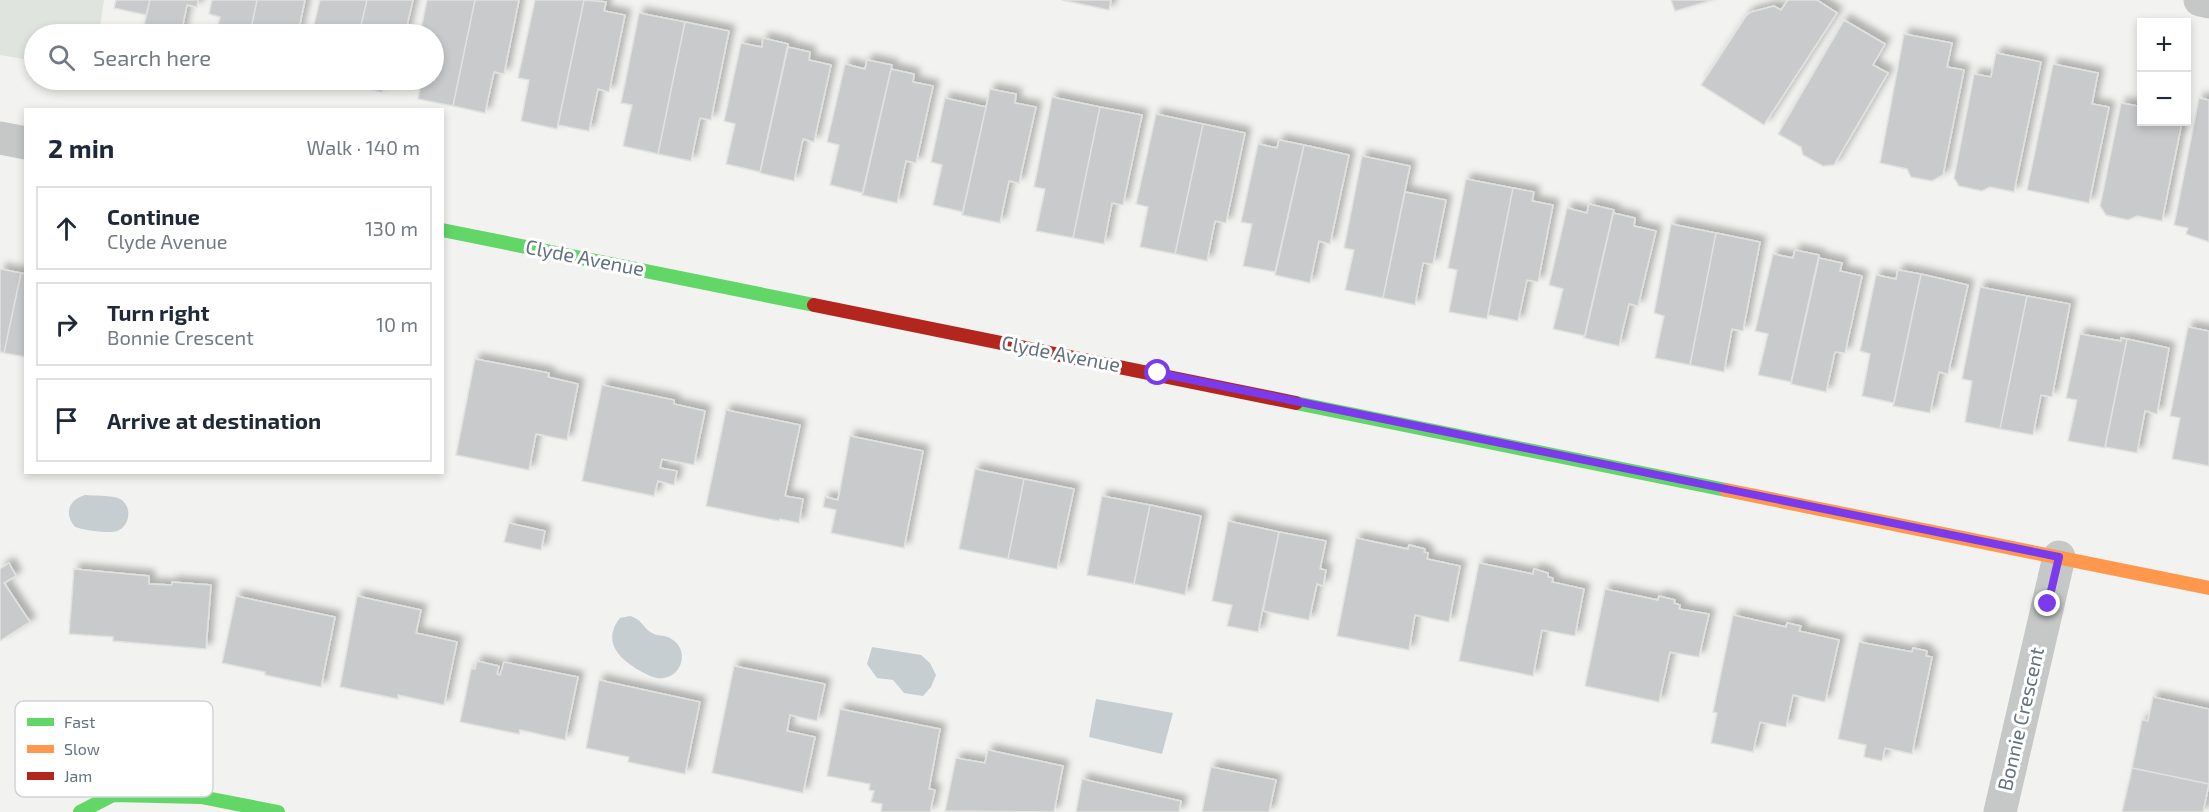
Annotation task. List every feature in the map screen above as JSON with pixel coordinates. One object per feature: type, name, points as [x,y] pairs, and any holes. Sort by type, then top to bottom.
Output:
[{"type":"street","points":[[2200,0],[2209,2]]},
{"type":"street","points":[[0,138],[24,143]]},
{"type":"street","name":"Clyde Avenue","points":[[444,230],[2209,588]]},
{"type":"street","name":"Bonnie Crescent","points":[[2000,812],[2059,557]]},
{"type":"street","points":[[80,812],[109,797]]},
{"type":"street","points":[[172,797],[201,798],[278,812]]},
{"type":"shaded area","points":[[0,0],[104,0],[100,24],[24,24],[24,59],[0,55]]},
{"type":"shaded area","points":[[85,495],[110,496],[123,501],[128,510],[125,525],[117,531],[108,532],[75,527],[69,512],[71,504]]},
{"type":"shaded area","points":[[630,616],[652,633],[668,637],[678,645],[681,650],[681,662],[679,668],[670,676],[656,678],[647,674],[627,662],[616,650],[612,635],[615,627],[620,618]]},
{"type":"shaded area","points":[[872,647],[921,655],[930,663],[936,675],[931,687],[923,696],[904,693],[893,680],[877,678],[867,664]]},
{"type":"shaded area","points":[[1096,699],[1173,713],[1162,754],[1089,737]]},
{"type":"building","points":[[116,0],[150,0],[146,15],[114,8]]},
{"type":"building","points":[[150,0],[198,0],[197,7],[187,5],[183,24],[144,24]]},
{"type":"building","points":[[212,0],[257,0],[252,24],[218,24],[220,17],[209,14]]},
{"type":"building","points":[[257,0],[305,0],[300,24],[252,24]]},
{"type":"building","points":[[320,0],[367,0],[361,24],[314,24]]},
{"type":"building","points":[[367,0],[413,0],[407,24],[361,24]]},
{"type":"building","points":[[427,0],[475,0],[453,106],[418,99],[420,90],[444,90],[444,24],[422,24]]},
{"type":"building","points":[[475,0],[519,0],[504,74],[494,72],[485,113],[453,106]]},
{"type":"building","points":[[535,0],[584,0],[557,129],[521,121],[529,80],[518,78]]},
{"type":"building","points":[[584,0],[606,2],[604,11],[625,15],[609,92],[598,89],[589,131],[558,125]]},
{"type":"building","points":[[1062,0],[1111,0],[1109,10]]},
{"type":"building","points":[[1671,0],[1713,0],[1675,11]]},
{"type":"building","points":[[1788,0],[1817,0],[1837,13],[1764,125],[1701,85],[1746,16],[1751,12],[1774,6],[1781,10]]},
{"type":"building","points":[[639,13],[685,22],[658,154],[623,146],[632,105],[621,103]]},
{"type":"building","points":[[1844,20],[1885,44],[1873,65],[1888,73],[1834,165],[1823,166],[1803,155],[1801,147],[1778,134]]},
{"type":"building","points":[[685,22],[729,31],[711,120],[700,118],[691,161],[658,154]]},
{"type":"building","points":[[1904,34],[1952,43],[1947,67],[1964,70],[1943,175],[1932,181],[1911,177],[1907,169],[1880,163]]},
{"type":"building","points":[[763,38],[788,44],[760,172],[726,164],[735,124],[724,121],[741,43],[762,47]]},
{"type":"building","points":[[788,47],[810,52],[809,60],[831,65],[814,142],[803,139],[794,181],[760,173]]},
{"type":"building","points":[[1996,53],[2041,62],[2014,192],[1990,187],[1982,191],[1959,186],[1954,178],[1974,74],[1991,77]]},
{"type":"building","points":[[867,60],[892,65],[863,193],[830,185],[839,145],[827,142],[845,64],[865,69]]},
{"type":"building","points":[[2053,64],[2098,73],[2092,104],[2109,107],[2089,203],[2027,190]]},
{"type":"building","points":[[891,69],[914,74],[913,82],[933,86],[916,163],[906,161],[897,203],[862,195]]},
{"type":"building","points":[[990,89],[1016,94],[1015,103],[1036,107],[1019,183],[1009,181],[1000,223],[962,215]]},
{"type":"building","points":[[1052,97],[1100,107],[1073,238],[1036,231],[1045,189],[1034,187]]},
{"type":"building","points":[[945,98],[986,107],[963,212],[933,205],[942,165],[931,162]]},
{"type":"building","points":[[2199,98],[2209,100],[2209,242],[2186,234],[2188,228],[2174,225]]},
{"type":"building","points":[[2121,103],[2137,106],[2137,126],[2181,126],[2162,221],[2137,216],[2128,220],[2106,215],[2100,206]]},
{"type":"building","points":[[1100,107],[1142,115],[1123,205],[1112,203],[1104,244],[1073,238]]},
{"type":"building","points":[[1156,114],[1203,124],[1175,254],[1140,247],[1148,207],[1136,204]]},
{"type":"building","points":[[1203,124],[1245,133],[1226,223],[1215,221],[1207,261],[1175,254]]},
{"type":"building","points":[[1279,140],[1304,145],[1275,272],[1243,266],[1252,224],[1241,222],[1258,144],[1277,148]]},
{"type":"building","points":[[1304,145],[1349,155],[1330,244],[1319,241],[1310,283],[1275,275]]},
{"type":"building","points":[[1362,156],[1410,166],[1383,298],[1345,290],[1354,250],[1344,248]]},
{"type":"building","points":[[1466,179],[1513,188],[1487,319],[1449,312],[1457,270],[1448,268]]},
{"type":"building","points":[[1513,188],[1534,192],[1532,201],[1553,205],[1538,282],[1527,280],[1518,321],[1488,315]]},
{"type":"building","points":[[1405,192],[1446,200],[1433,264],[1423,263],[1415,305],[1383,298]]},
{"type":"building","points":[[1589,204],[1614,210],[1585,336],[1553,329],[1563,289],[1549,285],[1567,208],[1587,213]]},
{"type":"building","points":[[1613,213],[1635,218],[1634,226],[1656,231],[1638,306],[1629,304],[1619,346],[1584,338]]},
{"type":"building","points":[[1671,224],[1716,233],[1690,365],[1655,358],[1664,316],[1654,313]]},
{"type":"building","points":[[1716,233],[1760,242],[1743,331],[1732,329],[1724,372],[1690,365]]},
{"type":"building","points":[[1795,250],[1819,255],[1791,382],[1758,375],[1768,334],[1755,331],[1773,254],[1793,258]]},
{"type":"building","points":[[1819,258],[1842,263],[1840,271],[1862,276],[1845,353],[1835,352],[1826,392],[1791,384]]},
{"type":"building","points":[[0,269],[21,273],[4,353],[0,352]]},
{"type":"building","points":[[1898,270],[1921,274],[1894,403],[1862,396],[1870,354],[1860,351],[1876,275],[1896,279]]},
{"type":"building","points":[[21,273],[24,274],[24,357],[4,353]]},
{"type":"building","points":[[1921,274],[1968,285],[1948,374],[1939,372],[1930,413],[1893,406]]},
{"type":"building","points":[[1980,287],[2027,296],[2000,429],[1965,422],[1972,381],[1962,379]]},
{"type":"building","points":[[2027,296],[2070,304],[2052,397],[2041,395],[2033,435],[2000,429]]},
{"type":"building","points":[[2188,327],[2209,331],[2209,466],[2172,459],[2180,418],[2170,416]]},
{"type":"building","points":[[2080,334],[2121,341],[2121,338],[2127,339],[2105,448],[2068,441],[2077,400],[2066,398]]},
{"type":"building","points":[[2127,339],[2169,348],[2157,414],[2145,411],[2137,453],[2105,447]]},
{"type":"building","points":[[475,359],[549,373],[548,377],[578,384],[567,440],[536,434],[529,470],[456,455]]},
{"type":"building","points":[[602,385],[674,400],[674,404],[705,411],[694,465],[662,459],[660,468],[677,471],[674,485],[658,481],[654,496],[582,481]]},
{"type":"building","points":[[726,410],[800,425],[785,496],[803,499],[799,523],[706,506]]},
{"type":"building","points":[[850,436],[923,451],[904,548],[831,533],[836,510],[823,507],[825,497],[838,500]]},
{"type":"building","points":[[975,469],[1024,479],[1008,559],[959,549]]},
{"type":"building","points":[[1024,479],[1074,489],[1057,569],[1008,559]]},
{"type":"building","points":[[1102,496],[1150,505],[1134,584],[1087,575]]},
{"type":"building","points":[[1150,505],[1201,516],[1185,595],[1134,584]]},
{"type":"building","points":[[1228,521],[1279,532],[1258,632],[1227,626],[1232,605],[1212,601]]},
{"type":"building","points":[[509,523],[545,531],[541,550],[504,542]]},
{"type":"building","points":[[1279,532],[1326,541],[1320,569],[1326,570],[1323,586],[1317,584],[1309,620],[1263,611]]},
{"type":"building","points":[[1356,538],[1408,549],[1409,545],[1425,549],[1424,552],[1428,553],[1427,559],[1460,566],[1449,622],[1415,615],[1409,650],[1337,636]]},
{"type":"building","points":[[9,563],[16,576],[4,583],[30,622],[0,641],[0,569]]},
{"type":"building","points":[[1479,563],[1533,574],[1534,569],[1548,573],[1548,577],[1553,578],[1552,582],[1584,589],[1575,636],[1542,630],[1533,676],[1459,661]]},
{"type":"building","points":[[74,569],[149,576],[149,584],[172,585],[172,582],[211,585],[206,649],[113,641],[113,637],[69,634]]},
{"type":"building","points":[[1605,589],[1658,600],[1659,596],[1675,600],[1674,603],[1680,605],[1679,609],[1709,614],[1699,657],[1670,652],[1659,702],[1585,686]]},
{"type":"building","points":[[236,596],[335,617],[321,687],[222,663]]},
{"type":"building","points":[[357,596],[421,610],[416,633],[457,642],[444,705],[398,695],[398,699],[340,687]]},
{"type":"building","points":[[1733,615],[1786,627],[1787,623],[1801,626],[1799,631],[1839,640],[1825,702],[1793,695],[1786,727],[1760,722],[1753,752],[1711,743],[1717,713],[1713,712]]},
{"type":"building","points":[[1859,642],[1912,652],[1913,648],[1927,651],[1926,656],[1932,657],[1912,754],[1885,748],[1882,761],[1864,757],[1866,745],[1838,739]]},
{"type":"building","points":[[477,661],[499,666],[497,674],[500,675],[504,662],[578,677],[565,740],[520,730],[519,734],[460,722],[471,669],[475,669]]},
{"type":"building","points":[[734,666],[825,684],[817,721],[790,715],[787,731],[815,737],[803,793],[712,773]]},
{"type":"building","points":[[599,680],[700,702],[685,774],[628,762],[629,757],[586,748]]},
{"type":"building","points":[[2153,697],[2209,709],[2209,784],[2132,768],[2142,720],[2148,721]]},
{"type":"building","points":[[840,709],[940,729],[929,789],[935,790],[930,812],[881,812],[882,804],[871,802],[874,791],[869,790],[870,784],[827,776]]},
{"type":"building","points":[[988,750],[1063,766],[1054,812],[945,811],[956,758],[985,763]]},
{"type":"building","points":[[1211,767],[1276,780],[1269,812],[1202,812]]},
{"type":"building","points":[[2132,768],[2209,784],[2203,812],[2122,812]]},
{"type":"building","points":[[1082,779],[1181,801],[1179,812],[1076,812]]},
{"type":"traffic: fast","points":[[444,230],[814,305]]},
{"type":"traffic: fast","points":[[1296,403],[1726,490]]},
{"type":"traffic: fast","points":[[80,812],[109,797]]},
{"type":"traffic: fast","points":[[201,797],[278,812]]},
{"type":"traffic: slow","points":[[1726,490],[2209,588]]},
{"type":"traffic: jam","points":[[814,305],[1296,403]]},
{"type":"route","points":[[1158,373],[2059,557],[2048,604]]}]
